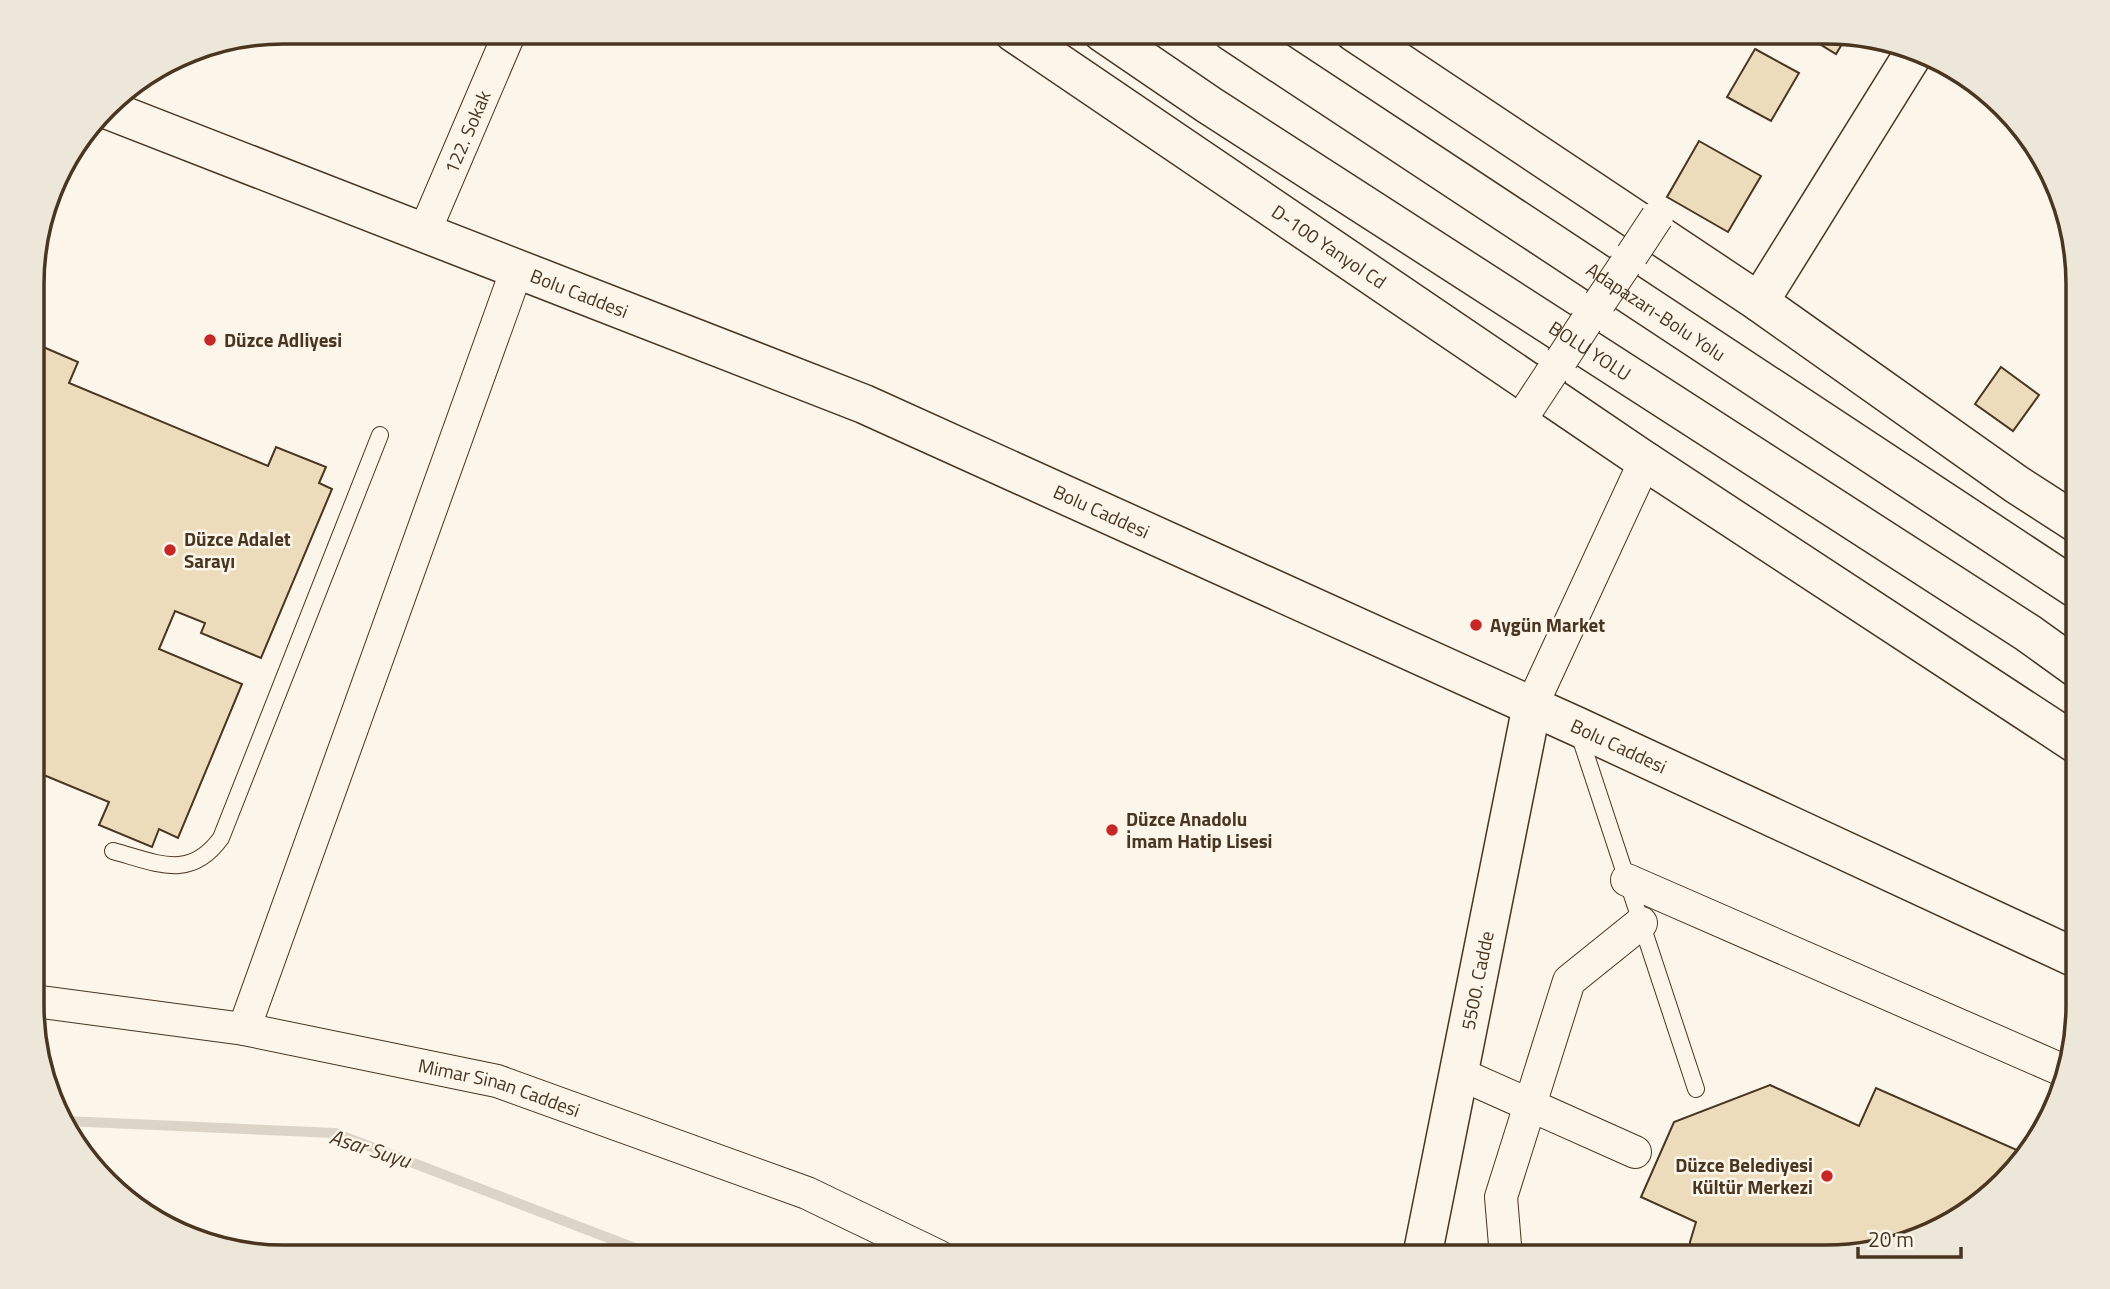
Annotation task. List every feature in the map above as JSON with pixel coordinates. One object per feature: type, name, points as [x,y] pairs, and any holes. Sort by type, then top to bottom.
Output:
[{"type":"main road","name":"D-100 Yanyol Cd","points":[[1031,44],[1645,461],[2066,737]]},
{"type":"main road","name":"BOLU YOLU","points":[[1120,44],[1221,113],[2028,633],[2066,660]]},
{"type":"main road","name":"Adapazarı-Bolu Yolu","points":[[1250,44],[2066,582]]},
{"type":"main road","points":[[1372,44],[1759,302],[2016,484],[2066,516]]},
{"type":"main road","points":[[1759,302],[1910,59]]},
{"type":"main road","name":"Bolu Caddesi","points":[[116,113],[864,404],[1532,705],[2066,953]]},
{"type":"main road","name":"5500. Cadde","points":[[1424,1245],[1532,705]]},
{"type":"street","name":"122. Sokak","points":[[424,233],[505,44]]},
{"type":"street","points":[[1529,407],[1657,217]]},
{"type":"street","points":[[244,1029],[517,269]]},
{"type":"street","points":[[1532,705],[1645,461]]},
{"type":"street","points":[[1627,880],[2057,1068]]},
{"type":"street","points":[[1505,1245],[1501,1197],[1569,981],[1642,923]]},
{"type":"street","name":"Mimar Sinan Caddesi","points":[[44,1002],[244,1029],[497,1081],[807,1193],[915,1245]]},
{"type":"street","points":[[1458,1073],[1635,1152]]},
{"type":"lane","points":[[113,851],[172,866],[188,865],[201,859],[221,838],[380,435]]},
{"type":"lane","points":[[1576,726],[1696,1089]]},
{"type":"building","points":[[1820,44],[1841,45],[1836,54]]},
{"type":"building","points":[[1755,49],[1799,73],[1771,121],[1727,97]]},
{"type":"building","points":[[1699,141],[1761,176],[1728,232],[1667,197]]},
{"type":"building","name":"Düzce Adalet Sarayı","points":[[44,347],[78,362],[69,383],[268,466],[276,447],[326,467],[319,483],[332,489],[261,658],[201,633],[205,623],[175,611],[159,649],[242,684],[178,838],[159,829],[152,847],[99,825],[109,802],[44,775]]},
{"type":"building","points":[[2001,367],[2039,395],[2013,431],[1975,404]]},
{"type":"building","name":"Düzce Belediyesi Kültür Merkezi","points":[[1770,1085],[1859,1126],[1876,1088],[2017,1150],[1984,1186],[1959,1205],[1932,1220],[1873,1241],[1842,1245],[1690,1245],[1696,1222],[1641,1197],[1674,1122]]},
{"type":"waterway","name":"Asar Suyu","points":[[74,1121],[335,1133],[627,1245]]},
{"type":"place","name":"Düzce Adliyesi","points":[[210,340]]},
{"type":"place","name":"Düzce Adalet Sarayı","points":[[170,550]]},
{"type":"place","name":"Aygün Market","points":[[1476,625]]},
{"type":"place","name":"Düzce Anadolu İmam Hatip Lisesi","points":[[1112,830]]},
{"type":"place","name":"Düzce Belediyesi Kültür Merkezi","points":[[1827,1176]]}]
